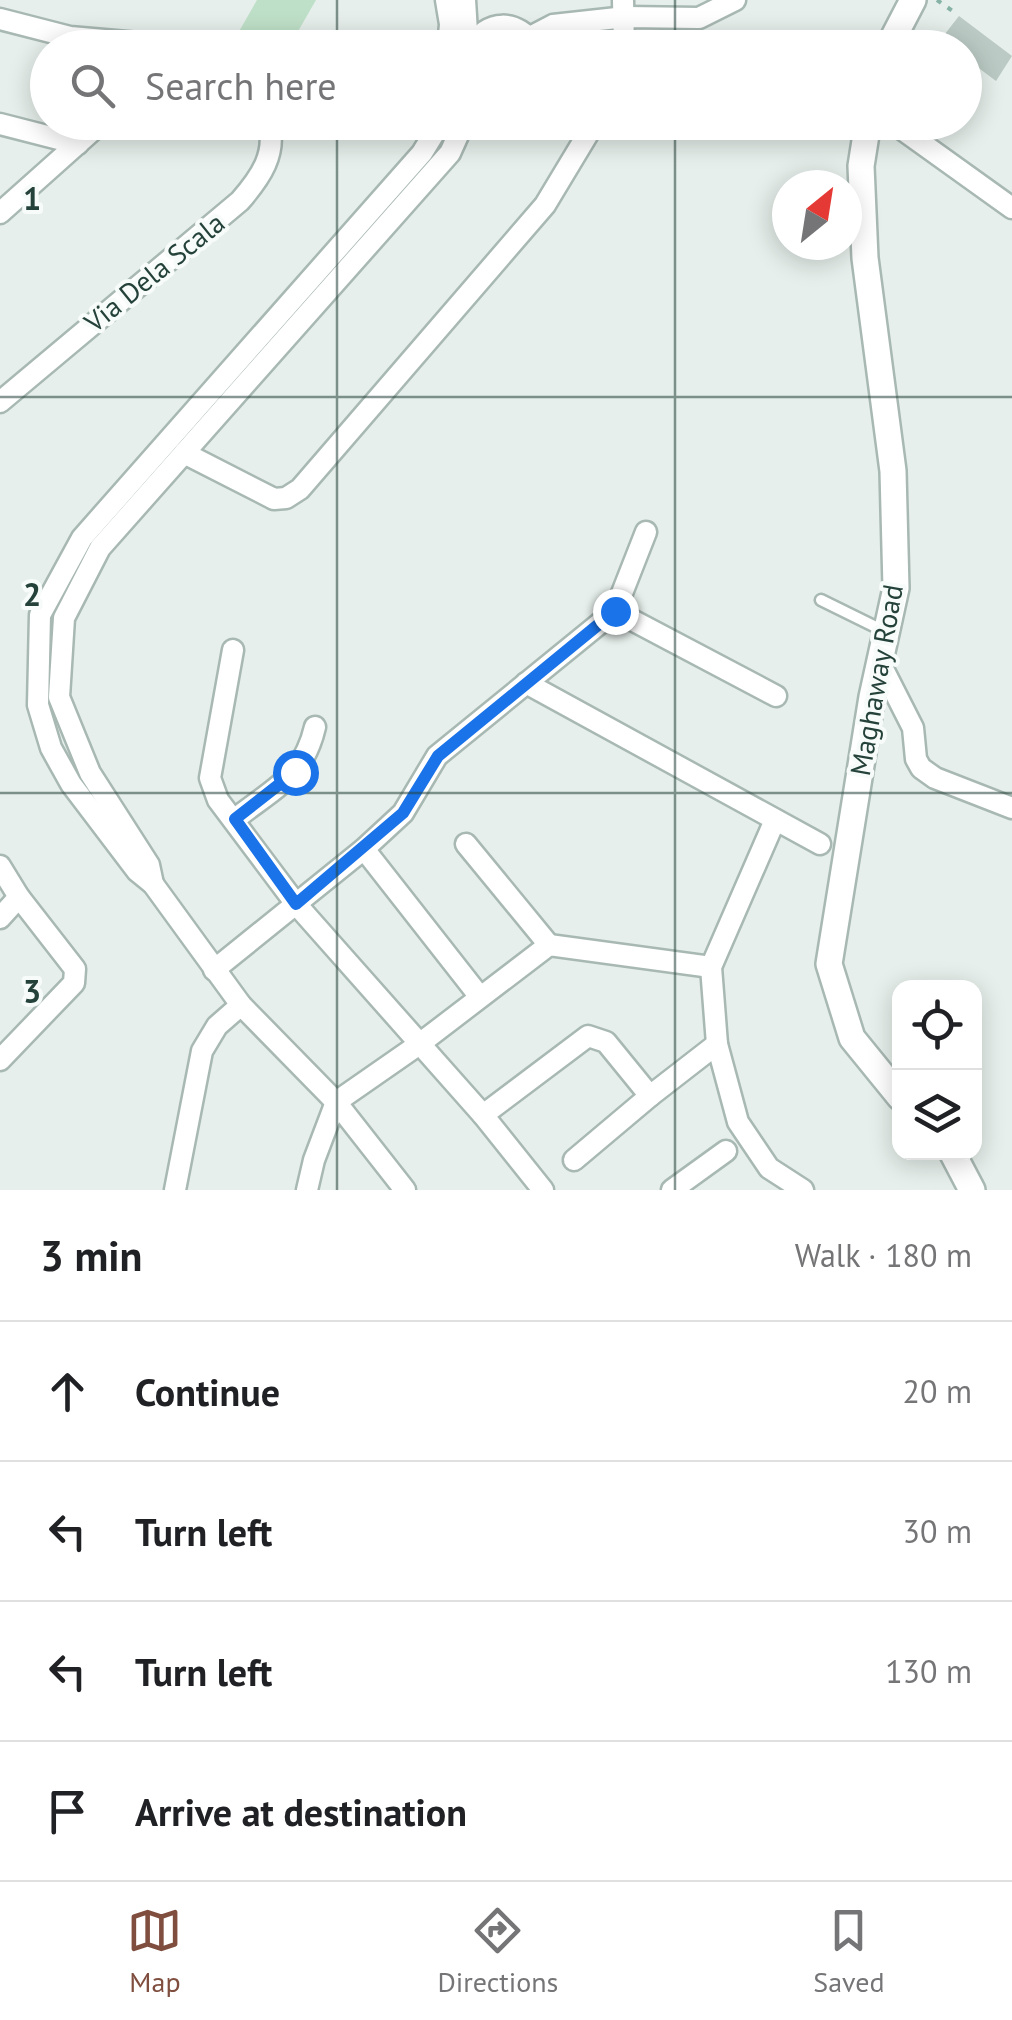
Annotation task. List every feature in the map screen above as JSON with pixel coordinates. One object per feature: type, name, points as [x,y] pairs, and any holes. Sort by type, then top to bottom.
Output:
[{"type":"street","points":[[546,30],[553,24],[624,8],[699,18],[736,0]]},
{"type":"street","points":[[897,30],[913,0]]},
{"type":"street","points":[[456,4],[488,29],[502,24],[517,30]]},
{"type":"street","points":[[451,30],[456,4]]},
{"type":"street","points":[[456,4],[464,30]]},
{"type":"street","points":[[0,19],[43,30]]},
{"type":"street","points":[[0,124],[30,132]]},
{"type":"street","points":[[62,140],[78,144]]},
{"type":"street","points":[[0,213],[82,140]]},
{"type":"street","name":"Via Dela Scala","points":[[0,402],[240,201],[262,175],[272,140]]},
{"type":"street","points":[[405,1190],[336,1102],[241,1005],[153,884],[137,872],[70,784],[52,748],[38,704],[40,615],[82,538],[430,140]]},
{"type":"street","points":[[153,884],[149,865],[90,773],[59,696],[64,618],[100,548],[450,154],[456,140]]},
{"type":"street","points":[[184,454],[274,498],[286,498],[300,490],[546,205],[584,140]]},
{"type":"street","name":"Maghaway Road","points":[[865,140],[861,166],[865,258],[894,472],[896,588],[842,868],[829,964],[852,1038],[892,1087]]},
{"type":"street","points":[[917,140],[1012,208]]},
{"type":"street","points":[[276,318],[292,332]]},
{"type":"street","points":[[214,970],[403,813],[438,756],[615,611],[646,532]]},
{"type":"street","points":[[615,611],[776,696]]},
{"type":"street","points":[[233,650],[210,778],[218,800],[296,904],[543,1190]]},
{"type":"street","points":[[880,664],[913,728],[916,759],[921,768],[935,778],[1012,808]]},
{"type":"street","points":[[526,683],[820,844]]},
{"type":"street","points":[[235,819],[295,772],[308,755],[315,727]]},
{"type":"street","points":[[775,820],[711,967],[717,1044],[738,1122],[769,1168],[803,1190]]},
{"type":"street","points":[[466,844],[549,944],[711,967]]},
{"type":"street","points":[[364,849],[480,997]]},
{"type":"street","points":[[0,866],[19,898],[75,969],[76,976],[74,984],[0,1060]]},
{"type":"street","points":[[0,918],[19,898]]},
{"type":"street","points":[[307,1190],[336,1102],[418,1046],[549,944]]},
{"type":"street","points":[[175,1190],[202,1051],[217,1026],[241,1005]]},
{"type":"street","points":[[482,1115],[588,1036],[606,1042],[650,1096]]},
{"type":"street","points":[[574,1160],[717,1044]]},
{"type":"street","points":[[672,1190],[726,1151]]},
{"type":"street","points":[[956,1160],[972,1190]]},
{"type":"lane","points":[[821,600],[886,632]]},
{"type":"path","points":[[937,0],[954,12]]},
{"type":"green space","points":[[257,0],[316,0],[299,30],[240,30]]},
{"type":"building","points":[[959,16],[978,30],[948,30]]},
{"type":"building","points":[[982,33],[1012,56],[996,81],[982,70]]},
{"type":"route","points":[[295,772],[235,819],[296,904],[403,813],[438,756],[615,611]]}]
